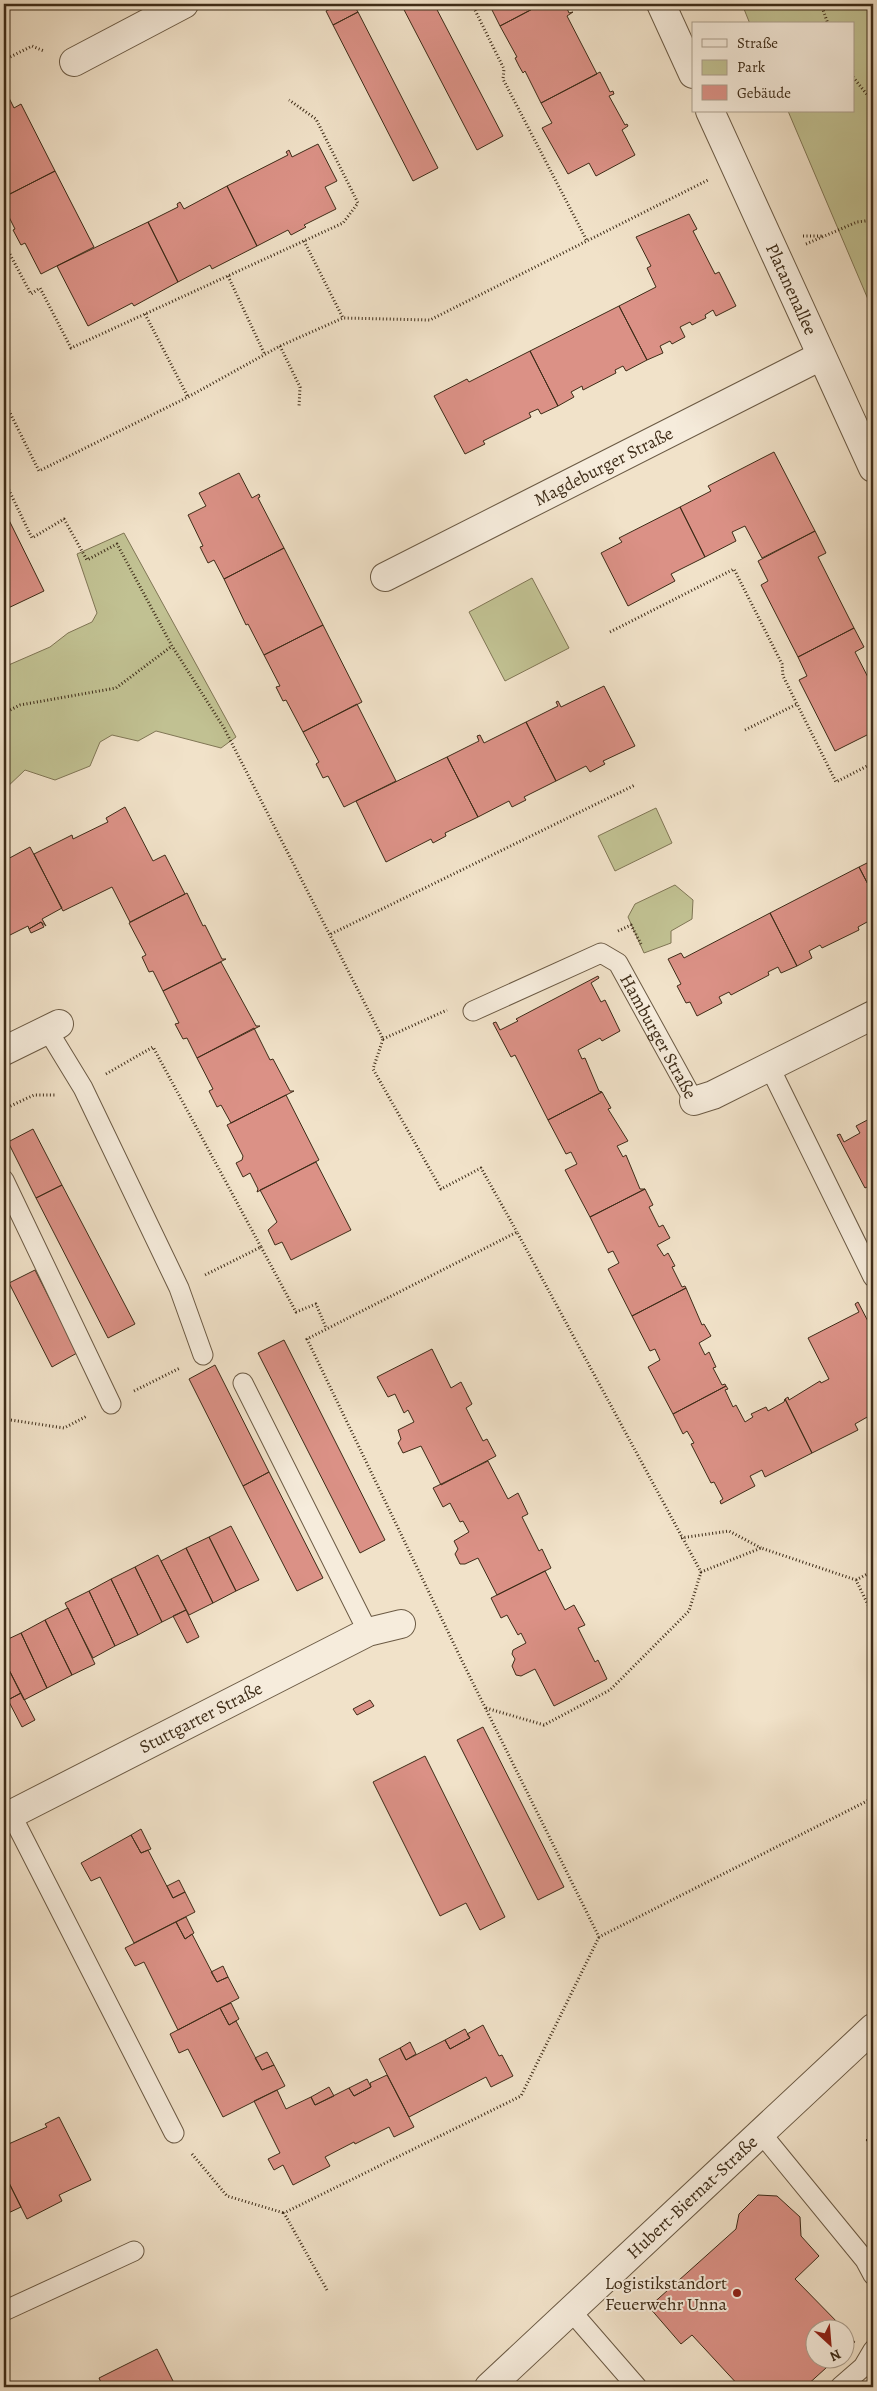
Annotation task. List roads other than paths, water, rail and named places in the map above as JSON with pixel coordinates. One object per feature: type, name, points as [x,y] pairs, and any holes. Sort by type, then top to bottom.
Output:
[{"type":"street","points":[[74,62],[184,4]]},
{"type":"street","points":[[661,4],[692,72]]},
{"type":"street","name":"Platanenallee","points":[[710,112],[873,468]]},
{"type":"street","name":"Magdeburger Straße","points":[[385,577],[822,356]]},
{"type":"street","name":"Hamburger Straße","points":[[694,1101],[713,1095],[873,1015]]},
{"type":"street","points":[[4,1051],[53,1026]]},
{"type":"street","name":"Stuttgarter Straße","points":[[7,1816],[368,1632],[401,1624]]},
{"type":"street","name":"Hubert-Biernat-Straße","points":[[488,2387],[873,2028]]},
{"type":"lane","name":"Hamburger Straße","points":[[473,1011],[601,953],[618,963],[694,1101]]},
{"type":"lane","points":[[53,1026],[178,1288],[203,1355]]},
{"type":"lane","points":[[769,1066],[873,1277]]},
{"type":"lane","points":[[4,1180],[111,1404]]},
{"type":"lane","points":[[242,1383],[368,1632]]},
{"type":"lane","points":[[7,1816],[174,2132]]},
{"type":"lane","points":[[761,2133],[865,2260],[873,2274]]},
{"type":"lane","points":[[4,2311],[134,2251]]},
{"type":"lane","points":[[570,2311],[637,2387]]},
{"type":"lane","points":[[840,2387],[863,2367],[873,2350]]},
{"type":"place","name":"Logistikstandort Feuerwehr Unna","points":[[737,2293]]}]
